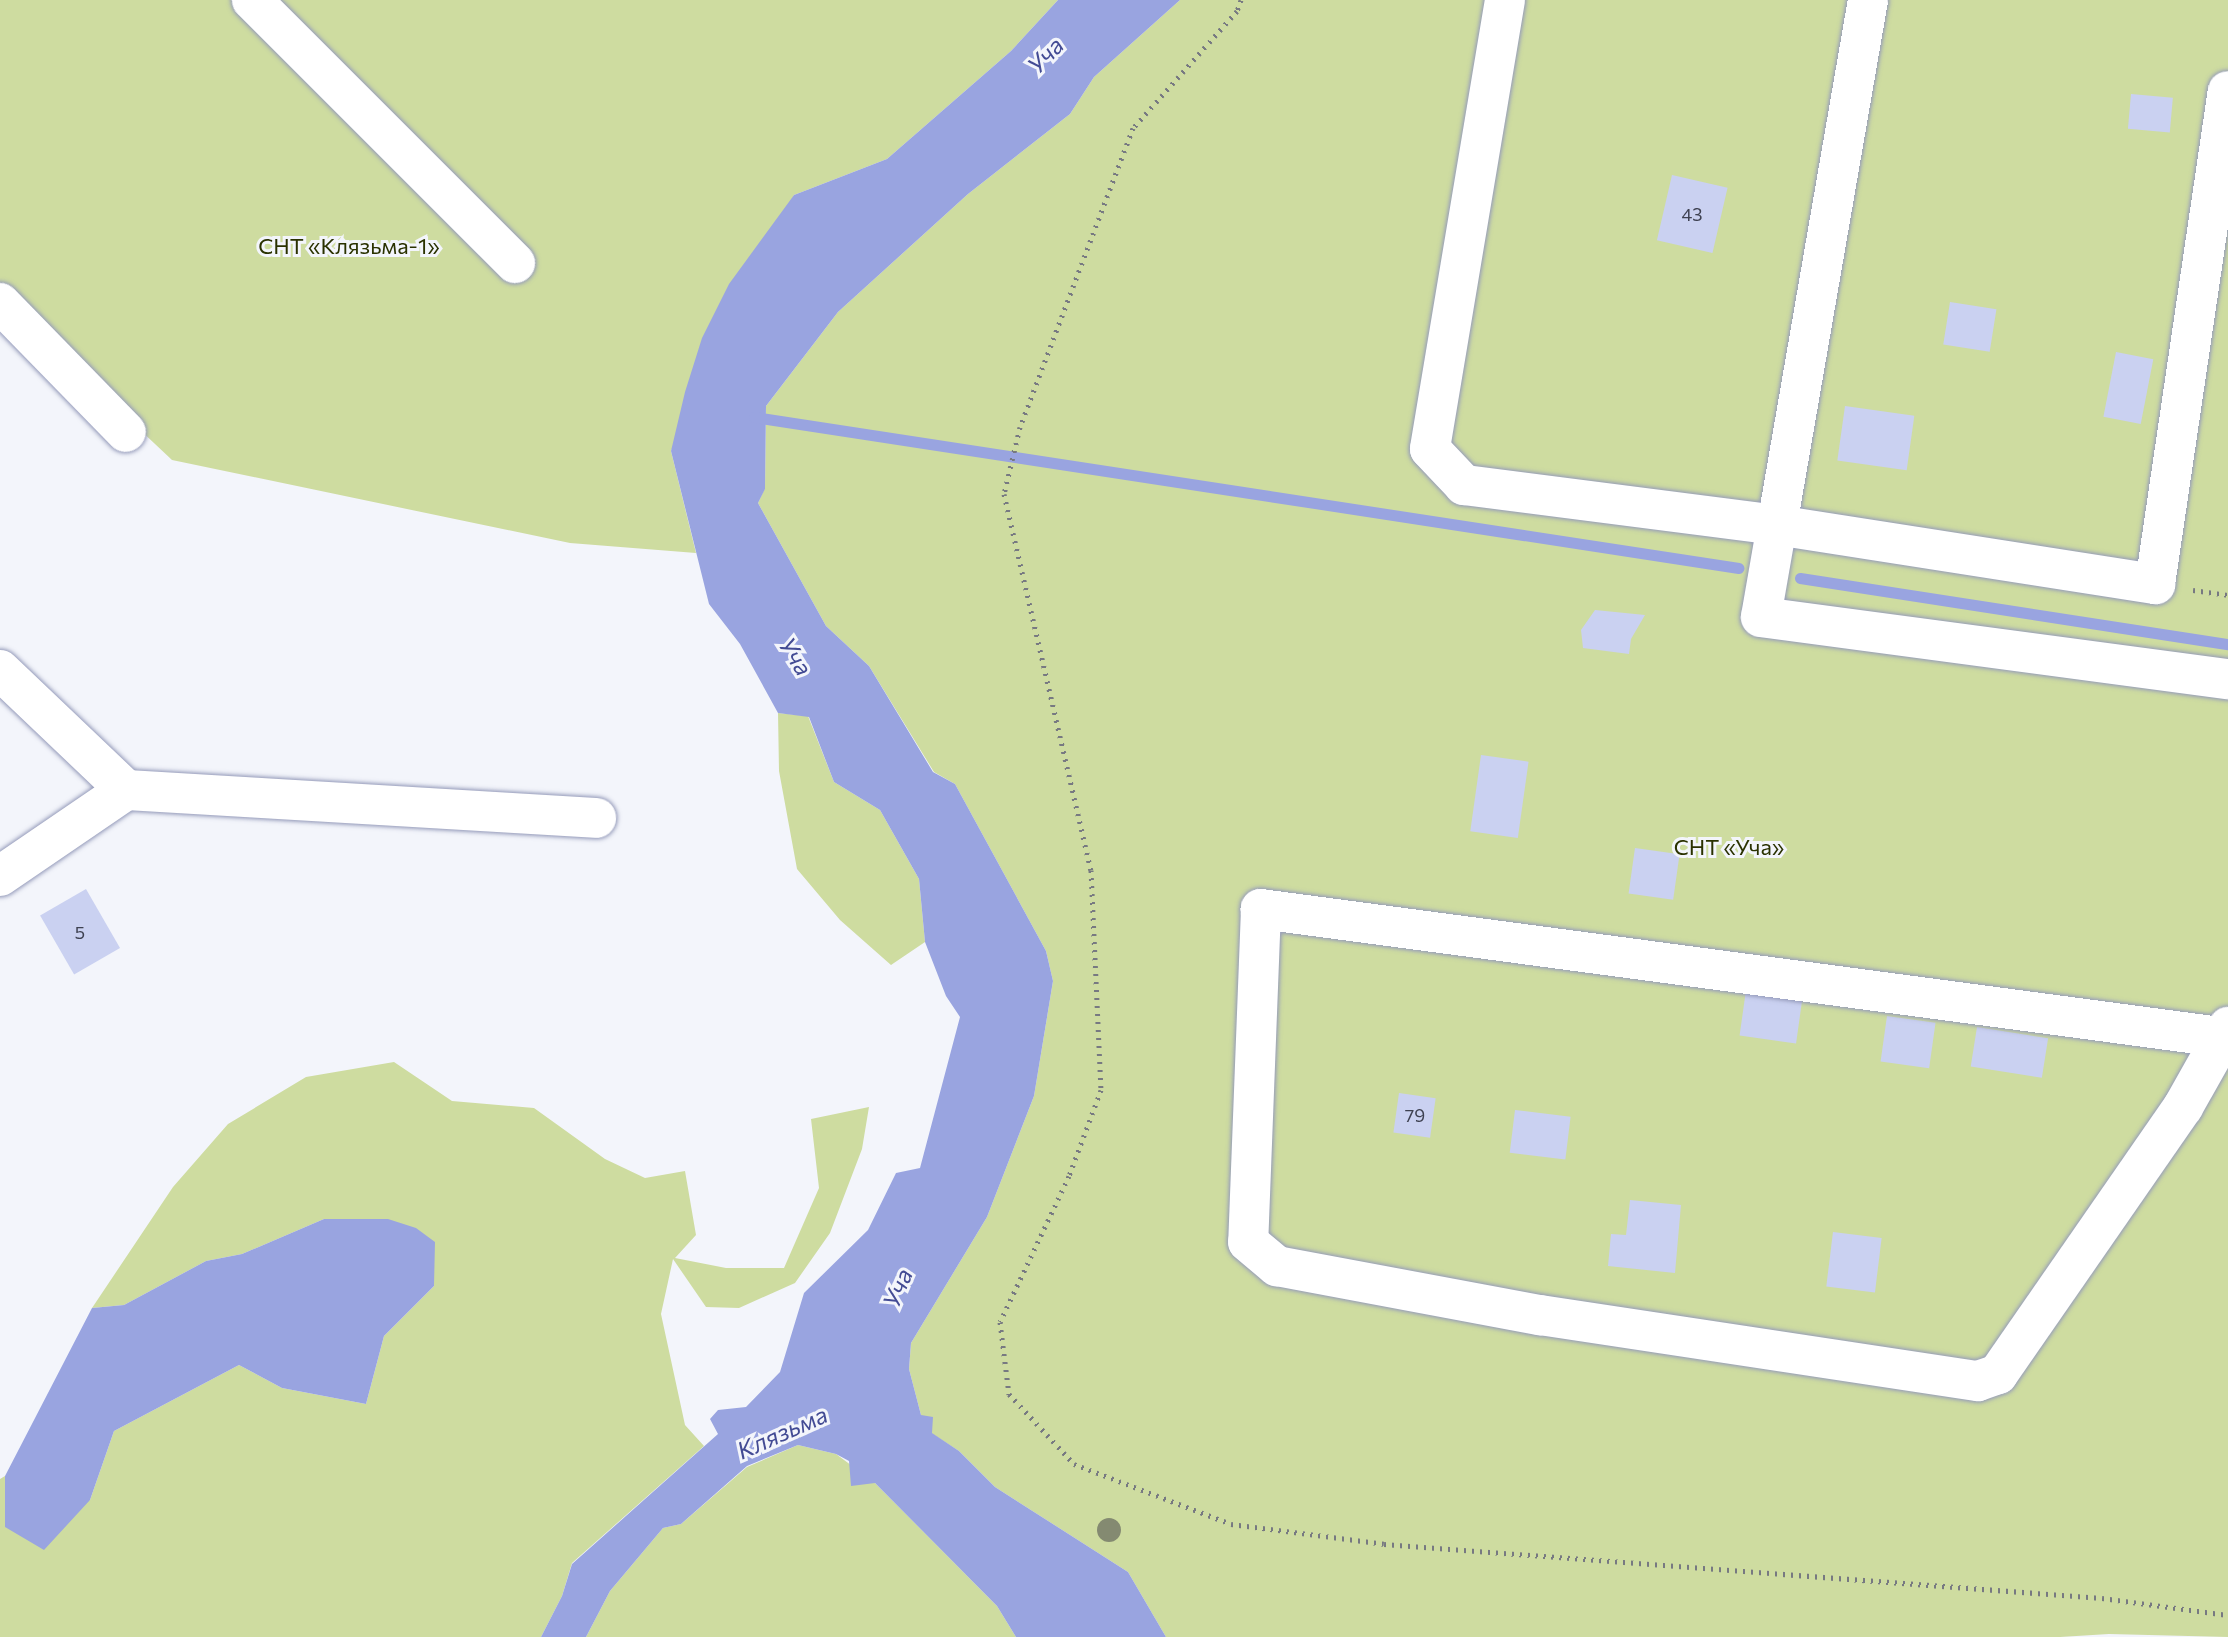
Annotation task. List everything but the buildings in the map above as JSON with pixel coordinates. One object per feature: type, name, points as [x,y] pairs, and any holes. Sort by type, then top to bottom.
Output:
[{"type":"lane","points":[[252,0],[515,263]]},
{"type":"lane","points":[[1505,0],[1430,449],[1464,485],[1777,525],[2155,584],[2228,91]]},
{"type":"lane","points":[[1868,0],[1761,617],[2228,679]]},
{"type":"lane","points":[[0,303],[126,432]]},
{"type":"lane","points":[[0,670],[126,790]]},
{"type":"lane","points":[[0,876],[126,790],[596,818]]},
{"type":"lane","points":[[1261,909],[2224,1032],[2183,1107],[1998,1374],[1978,1381],[1540,1315],[1277,1266],[1248,1242],[1261,909]]},
{"type":"path","points":[[1241,0],[1237,11],[1133,128],[1020,427],[1004,494],[1091,870],[1101,1090],[1069,1176],[1000,1322],[1009,1394],[1074,1464],[1231,1524],[1384,1544],[2102,1598],[2228,1615]]},
{"type":"green space","name":"СНТ «Клязьма-1»","points":[[0,0],[1058,0],[1011,51],[887,159],[794,195],[671,451],[696,553],[570,543],[172,460],[0,298]]},
{"type":"green space","name":"СНТ «Уча»","points":[[1180,0],[2228,0],[2228,1637],[2109,1634],[2060,1637],[1166,1637],[1128,1572],[995,1487],[959,1451],[931,1433],[921,1415],[909,1369],[911,1343],[987,1217],[1034,1096],[1053,981],[1046,951],[955,784],[934,772],[869,666],[826,626],[758,503],[765,488],[766,406],[838,312],[968,194],[1070,114],[1094,77]]},
{"type":"green space","points":[[778,713],[808,716],[834,782],[880,810],[919,879],[925,942],[891,965],[840,920],[797,869],[779,771]]},
{"type":"green space","points":[[394,1062],[452,1101],[534,1108],[605,1159],[645,1178],[685,1171],[696,1235],[675,1258],[726,1268],[784,1268],[819,1188],[811,1119],[869,1107],[862,1149],[830,1233],[795,1283],[739,1308],[706,1307],[673,1259],[661,1314],[685,1425],[704,1446],[572,1563],[562,1596],[541,1637],[0,1637],[0,1479],[5,1476],[5,1527],[90,1500],[114,1431],[239,1365],[282,1388],[366,1404],[384,1336],[434,1286],[324,1219],[242,1254],[206,1261],[124,1305],[92,1308],[173,1187],[228,1124],[306,1077]]},
{"type":"green space","points":[[798,1445],[836,1454],[875,1483],[997,1606],[1016,1637],[586,1637],[610,1591],[663,1528],[681,1524],[747,1467]]},
{"type":"water","points":[[1058,0],[1180,0],[1094,77],[1070,114],[968,194],[838,312],[766,406],[765,489],[758,503],[826,626],[869,666],[933,772],[955,784],[1046,951],[1053,981],[1034,1096],[987,1217],[911,1343],[909,1369],[921,1415],[933,1417],[932,1433],[959,1451],[995,1487],[1128,1572],[1166,1637],[1016,1637],[997,1606],[875,1483],[851,1486],[849,1461],[836,1454],[798,1445],[747,1466],[681,1524],[663,1528],[610,1591],[586,1637],[541,1637],[562,1596],[572,1564],[718,1434],[710,1419],[718,1410],[746,1407],[780,1372],[804,1293],[868,1230],[896,1173],[920,1168],[960,1017],[946,996],[925,942],[919,879],[880,810],[834,782],[809,717],[778,713],[740,644],[709,604],[671,451],[702,338],[729,284],[794,195],[887,159],[1011,51]]},
{"type":"water","points":[[324,1219],[388,1219],[416,1228],[435,1242],[434,1286],[384,1336],[366,1404],[282,1388],[239,1365],[114,1431],[90,1500],[44,1550],[5,1527],[5,1476],[92,1308],[124,1305],[206,1261],[242,1254]]},
{"type":"waterway","points":[[754,417],[1738,568]]},
{"type":"waterway","points":[[1800,578],[2228,644]]},
{"type":"water label","name":"Уча","points":[[1045,55]]},
{"type":"water label","name":"Уча","points":[[796,656]]},
{"type":"water label","name":"Уча","points":[[897,1288]]},
{"type":"water label","name":"Клязьма","points":[[782,1432]]}]
